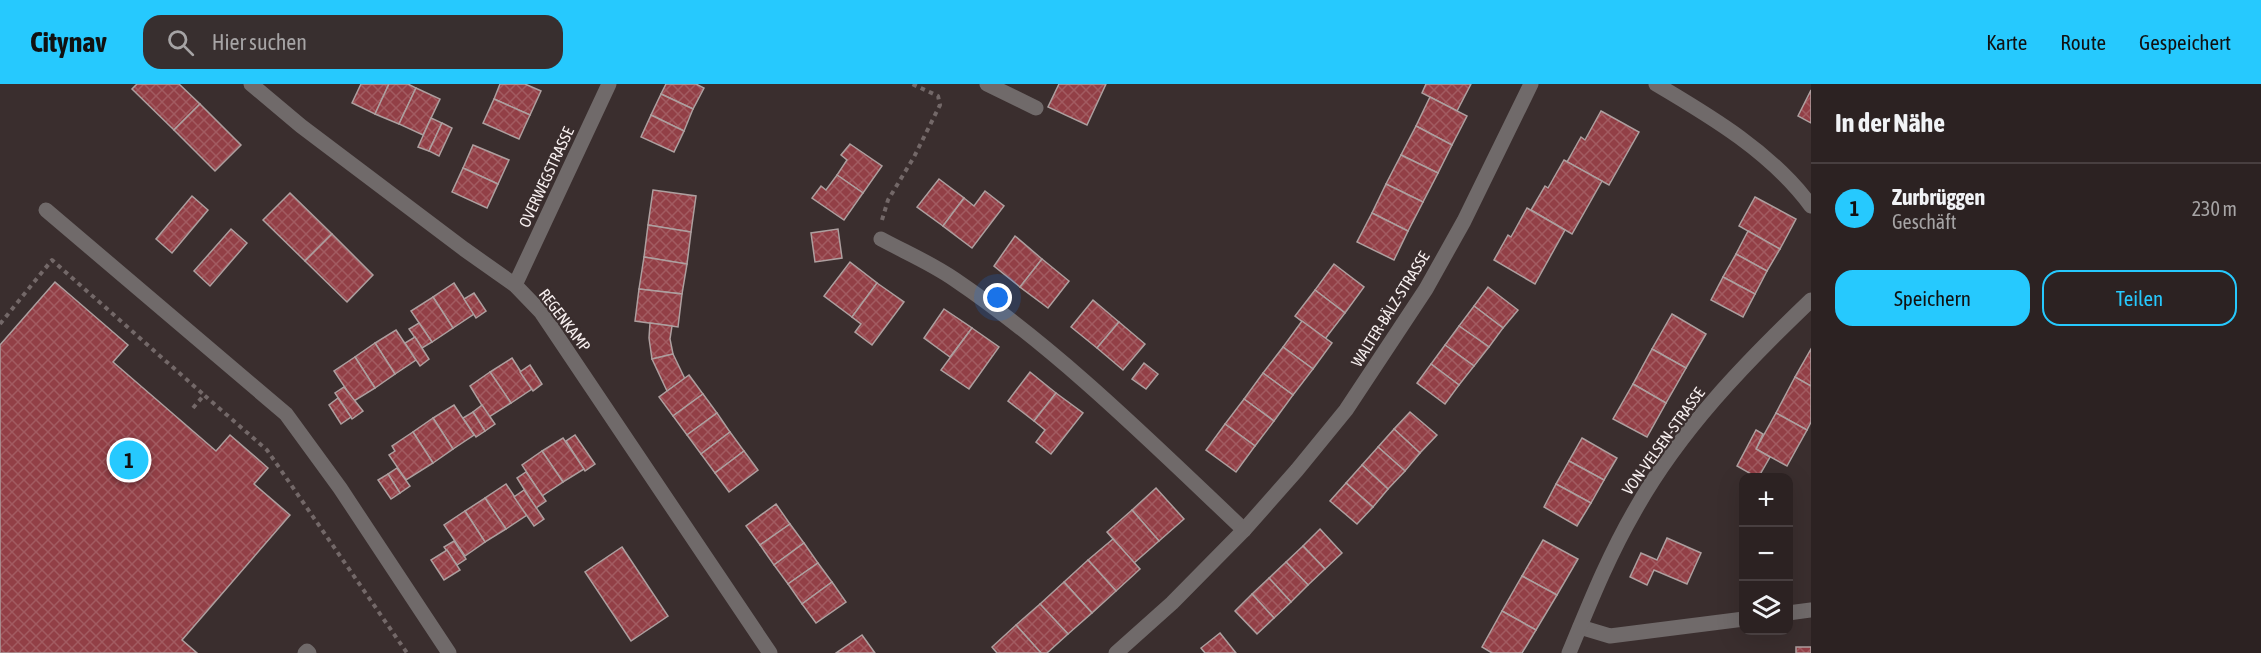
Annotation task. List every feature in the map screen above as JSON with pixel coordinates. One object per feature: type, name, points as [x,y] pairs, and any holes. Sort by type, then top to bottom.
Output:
[{"type":"street","name":"REGENKAMP","points":[[251,84],[302,126],[515,285],[541,312],[770,653]]},
{"type":"street","name":"OVERWEGSTRASSE","points":[[515,285],[609,84]]},
{"type":"street","points":[[987,84],[1036,108]]},
{"type":"street","name":"WALTER-BÄLZ-STRASSE","points":[[1116,653],[1172,603],[1244,530],[1346,410],[1420,298],[1464,222],[1531,84]]},
{"type":"street","points":[[1656,84],[1727,127],[1770,163],[1811,206]]},
{"type":"street","points":[[46,210],[286,414],[340,488],[448,653]]},
{"type":"street","points":[[881,239],[953,278],[1025,333],[1131,423],[1244,530]]},
{"type":"street","name":"VON-VELSEN-STRASSE","points":[[1569,653],[1614,549],[1634,511],[1665,463],[1736,373],[1811,300]]},
{"type":"street","points":[[1793,612],[1811,610]]},
{"type":"street","points":[[1580,627],[1610,636],[1739,620]]},
{"type":"path","points":[[881,239],[882,214],[888,200],[914,157],[940,105],[938,96],[912,84]]},
{"type":"path","points":[[0,324],[52,260],[267,450],[407,653]]},
{"type":"path","points":[[193,408],[204,395]]},
{"type":"building","points":[[137,84],[179,84],[200,104],[174,130],[132,89]]},
{"type":"building","points":[[361,84],[389,84],[375,114],[352,103]]},
{"type":"building","points":[[389,84],[408,84],[416,88],[399,124],[375,114]]},
{"type":"building","points":[[500,84],[525,84],[541,91],[530,115],[494,99]]},
{"type":"building","points":[[666,84],[696,84],[704,88],[693,109],[661,94]]},
{"type":"building","points":[[1059,84],[1106,84],[1087,125],[1048,107]]},
{"type":"building","points":[[1426,84],[1471,84],[1457,111],[1422,93]]},
{"type":"building","points":[[416,88],[440,99],[423,135],[399,124]]},
{"type":"building","points":[[1811,90],[1811,123],[1798,116]]},
{"type":"building","points":[[661,94],[693,109],[684,131],[651,115]]},
{"type":"building","points":[[1430,97],[1467,116],[1452,145],[1416,126]]},
{"type":"building","points":[[494,99],[530,115],[519,139],[483,123]]},
{"type":"building","points":[[200,104],[241,145],[215,171],[174,130]]},
{"type":"building","points":[[1601,111],[1639,132],[1609,185],[1567,162],[1581,137],[1585,140]]},
{"type":"building","points":[[651,115],[684,131],[674,152],[641,137]]},
{"type":"building","points":[[431,118],[442,123],[429,151],[418,147]]},
{"type":"building","points":[[442,123],[452,128],[439,156],[429,151]]},
{"type":"building","points":[[1416,126],[1452,145],[1438,173],[1401,155]]},
{"type":"building","points":[[850,144],[882,166],[863,193],[837,175],[847,160],[841,155]]},
{"type":"building","points":[[473,145],[509,160],[498,184],[463,168]]},
{"type":"building","points":[[1401,155],[1438,173],[1423,202],[1386,184]]},
{"type":"building","points":[[1564,160],[1602,181],[1572,234],[1531,210],[1545,186],[1548,188]]},
{"type":"building","points":[[463,168],[498,184],[487,208],[452,192]]},
{"type":"building","points":[[837,175],[863,193],[844,220],[812,198],[821,186],[826,190]]},
{"type":"building","points":[[939,179],[964,198],[943,226],[917,207]]},
{"type":"building","points":[[1386,184],[1423,202],[1408,231],[1372,213]]},
{"type":"building","points":[[653,190],[696,196],[691,232],[648,225]]},
{"type":"building","points":[[985,191],[1004,206],[972,248],[943,226],[964,198],[974,206]]},
{"type":"building","points":[[290,193],[332,234],[305,261],[263,220]]},
{"type":"building","points":[[192,196],[208,210],[172,253],[156,239]]},
{"type":"building","points":[[1755,197],[1796,219],[1780,249],[1739,226]]},
{"type":"building","points":[[1527,208],[1565,230],[1535,284],[1494,260],[1508,235],[1511,237]]},
{"type":"building","points":[[1372,213],[1408,231],[1394,260],[1357,242]]},
{"type":"building","points":[[648,225],[691,232],[687,264],[644,257]]},
{"type":"building","points":[[231,229],[247,243],[210,286],[194,271]]},
{"type":"building","points":[[838,229],[842,258],[815,262],[811,233]]},
{"type":"building","points":[[1748,231],[1780,249],[1767,271],[1736,254]]},
{"type":"building","points":[[332,234],[373,275],[347,302],[305,261]]},
{"type":"building","points":[[1015,236],[1042,259],[1020,287],[994,266]]},
{"type":"building","points":[[1736,254],[1767,271],[1755,294],[1723,277]]},
{"type":"building","points":[[644,257],[687,264],[682,294],[639,289]]},
{"type":"building","points":[[1042,259],[1069,281],[1048,308],[1020,287]]},
{"type":"building","points":[[850,262],[877,283],[852,317],[824,296]]},
{"type":"building","points":[[1334,264],[1364,287],[1345,313],[1315,290]]},
{"type":"building","points":[[1723,277],[1755,294],[1743,317],[1711,300]]},
{"type":"building","points":[[55,282],[128,345],[113,362],[216,451],[230,435],[268,468],[254,484],[290,515],[182,640],[197,653],[0,653],[0,345]]},
{"type":"building","points":[[454,283],[474,314],[453,328],[433,297]]},
{"type":"building","points":[[877,283],[904,302],[872,345],[855,332],[861,324],[852,317]]},
{"type":"building","points":[[1488,287],[1518,310],[1503,328],[1474,306]]},
{"type":"building","points":[[639,289],[682,294],[678,327],[635,321]]},
{"type":"building","points":[[1315,290],[1345,313],[1325,339],[1295,316]]},
{"type":"building","points":[[474,293],[486,311],[476,318],[464,299]]},
{"type":"building","points":[[433,297],[453,328],[432,342],[411,311]]},
{"type":"building","points":[[1093,300],[1119,322],[1097,348],[1071,327]]},
{"type":"building","points":[[1474,306],[1503,328],[1489,347],[1459,326]]},
{"type":"building","points":[[944,309],[972,328],[950,357],[924,338]]},
{"type":"building","points":[[1672,314],[1706,334],[1686,368],[1652,349]]},
{"type":"building","points":[[1302,321],[1332,343],[1313,369],[1283,347]]},
{"type":"building","points":[[1119,322],[1145,344],[1123,370],[1097,348]]},
{"type":"building","points":[[419,323],[432,342],[422,348],[409,329]]},
{"type":"building","points":[[650,323],[672,326],[670,339],[673,354],[652,359],[649,338]]},
{"type":"building","points":[[1459,326],[1489,347],[1474,366],[1445,345]]},
{"type":"building","points":[[972,328],[999,347],[969,389],[941,370]]},
{"type":"building","points":[[396,330],[416,360],[395,374],[375,343]]},
{"type":"building","points":[[415,337],[429,359],[420,366],[405,343]]},
{"type":"building","points":[[375,343],[395,374],[375,388],[355,357]]},
{"type":"building","points":[[1445,345],[1474,366],[1459,385],[1431,364]]},
{"type":"building","points":[[1283,347],[1313,369],[1293,395],[1263,373]]},
{"type":"building","points":[[1652,349],[1686,368],[1666,403],[1633,384]]},
{"type":"building","points":[[1811,349],[1811,386],[1795,377]]},
{"type":"building","points":[[673,354],[685,379],[667,391],[652,359]]},
{"type":"building","points":[[355,357],[375,388],[354,401],[334,371]]},
{"type":"building","points":[[512,358],[532,389],[511,403],[490,372]]},
{"type":"building","points":[[1144,363],[1158,374],[1146,389],[1132,379]]},
{"type":"building","points":[[1431,364],[1459,385],[1445,404],[1417,383]]},
{"type":"building","points":[[530,365],[542,384],[533,391],[520,372]]},
{"type":"building","points":[[490,372],[511,403],[489,417],[470,386]]},
{"type":"building","points":[[1030,372],[1056,393],[1034,421],[1008,401]]},
{"type":"building","points":[[1263,373],[1293,395],[1274,421],[1244,399]]},
{"type":"building","points":[[689,375],[703,394],[673,416],[659,397]]},
{"type":"building","points":[[1795,377],[1811,386],[1811,422],[1807,430],[1776,413]]},
{"type":"building","points":[[1633,384],[1666,403],[1647,437],[1613,419]]},
{"type":"building","points":[[344,387],[363,411],[352,419],[335,393]]},
{"type":"building","points":[[1056,393],[1083,413],[1051,454],[1036,442],[1045,430],[1034,421]]},
{"type":"building","points":[[703,394],[717,413],[687,435],[673,416]]},
{"type":"building","points":[[338,398],[351,417],[341,424],[329,405]]},
{"type":"building","points":[[1244,399],[1274,421],[1255,446],[1225,424]]},
{"type":"building","points":[[454,405],[474,435],[453,449],[433,418]]},
{"type":"building","points":[[482,405],[495,424],[485,431],[473,412]]},
{"type":"building","points":[[473,412],[485,431],[476,437],[463,418]]},
{"type":"building","points":[[1410,412],[1437,435],[1420,453],[1394,429]]},
{"type":"building","points":[[717,413],[730,432],[701,454],[687,435]]},
{"type":"building","points":[[1776,413],[1807,430],[1787,466],[1756,449]]},
{"type":"building","points":[[433,418],[453,449],[433,463],[413,432]]},
{"type":"building","points":[[1225,424],[1255,446],[1236,472],[1206,450]]},
{"type":"building","points":[[1394,429],[1420,453],[1405,471],[1378,447]]},
{"type":"building","points":[[1756,430],[1763,434],[1756,449],[1770,457],[1761,473],[1749,473],[1737,466]]},
{"type":"building","points":[[413,432],[433,463],[406,480],[389,455],[395,451],[392,446]]},
{"type":"building","points":[[730,432],[744,451],[715,473],[701,454]]},
{"type":"building","points":[[575,435],[595,464],[585,471],[566,441]]},
{"type":"building","points":[[563,438],[584,469],[563,482],[542,451]]},
{"type":"building","points":[[1582,438],[1617,458],[1604,480],[1569,461]]},
{"type":"building","points":[[1378,447],[1405,471],[1388,489],[1362,465]]},
{"type":"building","points":[[542,451],[563,482],[542,496],[522,465]]},
{"type":"building","points":[[744,451],[758,470],[729,492],[715,473]]},
{"type":"building","points":[[1569,461],[1604,480],[1591,503],[1556,484]]},
{"type":"building","points":[[1362,465],[1388,489],[1373,507],[1346,483]]},
{"type":"building","points":[[397,468],[410,486],[400,493],[388,474]]},
{"type":"building","points":[[526,472],[546,501],[536,508],[517,478]]},
{"type":"building","points":[[388,474],[400,493],[391,499],[378,480]]},
{"type":"building","points":[[1346,483],[1373,507],[1357,524],[1330,501]]},
{"type":"building","points":[[506,484],[527,515],[506,529],[485,498]]},
{"type":"building","points":[[1556,484],[1591,503],[1577,526],[1544,507]]},
{"type":"building","points":[[1156,488],[1184,519],[1159,541],[1132,510]]},
{"type":"building","points":[[524,490],[544,519],[534,526],[514,497]]},
{"type":"building","points":[[485,498],[506,529],[485,542],[465,511]]},
{"type":"building","points":[[776,504],[790,524],[760,545],[746,526]]},
{"type":"building","points":[[1132,510],[1159,541],[1134,563],[1107,532]]},
{"type":"building","points":[[465,511],[485,542],[465,556],[444,525]]},
{"type":"building","points":[[790,524],[804,543],[774,565],[760,545]]},
{"type":"building","points":[[1320,529],[1342,553],[1325,569],[1303,546]]},
{"type":"building","points":[[1667,538],[1701,553],[1687,584],[1654,570],[1647,585],[1630,577],[1641,553],[1657,560]]},
{"type":"building","points":[[1113,539],[1140,569],[1116,591],[1088,560]]},
{"type":"building","points":[[1543,540],[1578,559],[1557,595],[1522,576]]},
{"type":"building","points":[[454,541],[466,559],[457,565],[444,547]]},
{"type":"building","points":[[804,543],[818,563],[788,584],[774,565]]},
{"type":"building","points":[[1303,546],[1325,569],[1308,585],[1286,562]]},
{"type":"building","points":[[622,547],[668,616],[631,641],[585,572]]},
{"type":"building","points":[[447,550],[460,570],[444,580],[431,560]]},
{"type":"building","points":[[1088,560],[1116,591],[1092,613],[1064,582]]},
{"type":"building","points":[[1286,562],[1308,585],[1291,602],[1269,578]]},
{"type":"building","points":[[818,563],[832,582],[802,604],[788,584]]},
{"type":"building","points":[[1522,576],[1557,595],[1536,630],[1502,611]]},
{"type":"building","points":[[1269,578],[1291,602],[1274,618],[1252,594]]},
{"type":"building","points":[[832,582],[846,602],[816,623],[802,604]]},
{"type":"building","points":[[1064,582],[1092,613],[1068,634],[1040,604]]},
{"type":"building","points":[[1252,594],[1274,618],[1257,634],[1235,611]]},
{"type":"building","points":[[1040,604],[1068,634],[1047,653],[1041,653],[1016,625]]},
{"type":"building","points":[[1502,611],[1536,630],[1522,653],[1492,653],[1482,647]]},
{"type":"building","points":[[1016,625],[1041,653],[997,653],[992,647]]},
{"type":"building","points":[[1220,633],[1236,653],[1205,653],[1201,648]]},
{"type":"building","points":[[862,635],[875,653],[836,653]]},
{"type":"building","points":[[1796,647],[1811,647],[1811,653],[1796,653]]},
{"type":"place","name":"Zurbrüggen","points":[[129,460]]}]
